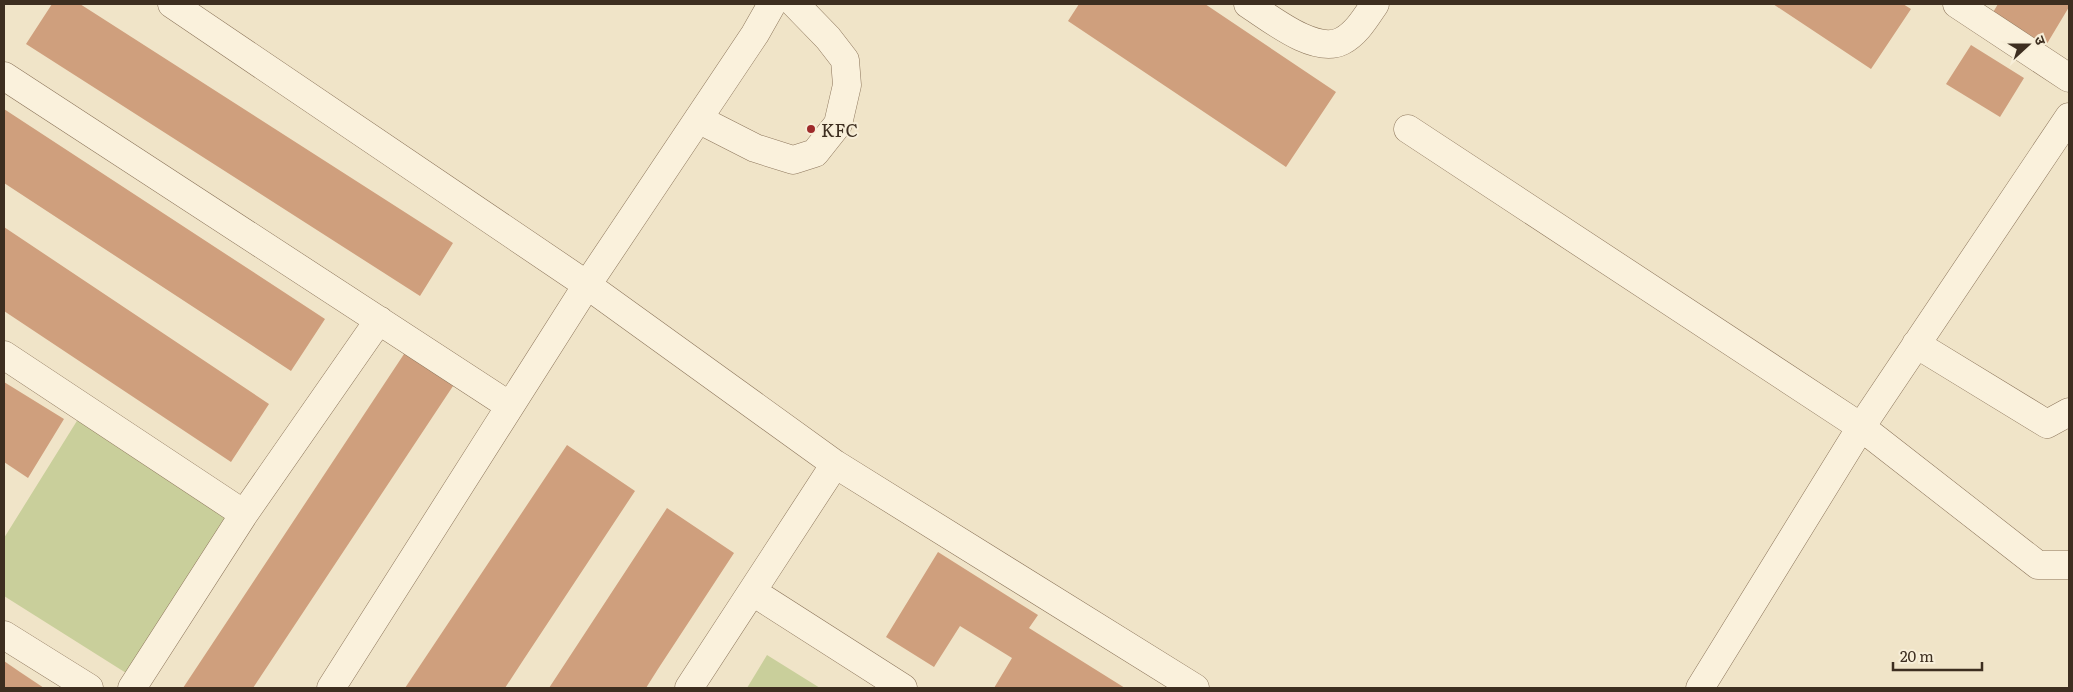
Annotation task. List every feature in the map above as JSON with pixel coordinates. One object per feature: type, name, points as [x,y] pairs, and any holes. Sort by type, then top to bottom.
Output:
[{"type":"street","points":[[172,4],[587,285],[835,464],[1195,688]]},
{"type":"street","points":[[331,688],[587,285],[755,34],[772,4]]},
{"type":"street","points":[[698,119],[755,148],[793,160],[815,153],[838,124],[847,85],[845,60],[828,38],[795,4]]},
{"type":"street","points":[[1248,4],[1306,40],[1324,45],[1341,42],[1360,25],[1375,4]]},
{"type":"street","points":[[1957,4],[2069,78]]},
{"type":"street","points":[[4,76],[510,406]]},
{"type":"street","points":[[1700,688],[1860,427],[2069,117]]},
{"type":"street","points":[[1408,129],[1860,427],[2038,565],[2069,565]]},
{"type":"street","points":[[132,688],[244,514],[379,320]]},
{"type":"street","points":[[1916,344],[2047,424],[2069,412]]},
{"type":"street","points":[[4,355],[244,514]]},
{"type":"street","points":[[689,688],[835,464]]},
{"type":"street","points":[[753,592],[904,688]]},
{"type":"street","points":[[4,635],[89,688]]},
{"type":"green space","points":[[80,416],[236,515],[134,678],[4,596],[4,538]]},
{"type":"green space","points":[[767,655],[820,688],[747,688]]},
{"type":"building","points":[[52,4],[80,4],[453,243],[420,296],[26,44]]},
{"type":"building","points":[[1079,4],[1205,4],[1336,92],[1286,167],[1068,21]]},
{"type":"building","points":[[1773,4],[1903,4],[1911,9],[1871,69]]},
{"type":"building","points":[[1998,4],[2069,4],[2069,7],[2042,52],[1989,19]]},
{"type":"building","points":[[1971,45],[2024,78],[2000,117],[1946,84]]},
{"type":"building","points":[[4,109],[325,319],[291,371],[4,183]]},
{"type":"building","points":[[4,227],[269,404],[231,462],[4,311]]},
{"type":"building","points":[[408,348],[457,380],[253,688],[183,688]]},
{"type":"building","points":[[4,382],[64,419],[28,478],[4,462]]},
{"type":"building","points":[[567,445],[635,491],[505,688],[405,688]]},
{"type":"building","points":[[667,508],[734,553],[646,688],[549,688]]},
{"type":"building","points":[[938,552],[1038,615],[1029,628],[1125,688],[994,688],[1012,658],[960,626],[934,667],[886,637]]},
{"type":"building","points":[[4,661],[20,672],[44,688],[4,688]]},
{"type":"place","name":"KFC","points":[[811,129]]}]
